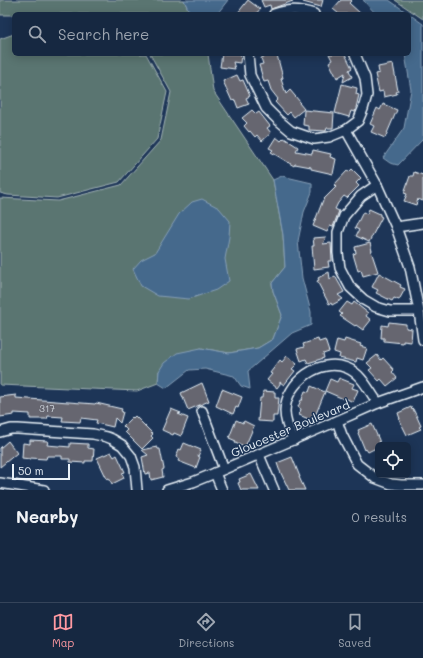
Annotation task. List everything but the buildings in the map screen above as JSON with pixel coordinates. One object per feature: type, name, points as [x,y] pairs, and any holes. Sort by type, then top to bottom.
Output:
[{"type":"street","points":[[280,12],[285,10],[297,10],[306,12]]},
{"type":"street","points":[[248,56],[250,75],[266,108],[292,131],[314,140],[329,137],[346,130],[358,121],[367,95],[365,78],[356,56]]},
{"type":"street","points":[[346,130],[377,185],[396,227],[410,267],[423,340]]},
{"type":"street","points":[[377,185],[361,196],[344,216],[338,232],[340,268],[350,287],[364,300],[376,307],[390,311],[419,311]]},
{"type":"street","points":[[396,227],[423,223]]},
{"type":"street","points":[[294,440],[287,425],[285,410],[288,397],[293,386],[302,377],[315,369],[331,365],[348,368],[361,378],[378,403]]},
{"type":"street","name":"Gloucester Boulevard","points":[[172,489],[259,455],[378,403],[423,387]]},
{"type":"street","points":[[202,411],[224,469]]},
{"type":"street","points":[[337,422],[357,464],[375,478],[401,488],[423,485]]},
{"type":"street","points":[[0,432],[18,429],[93,434],[112,439],[122,445],[131,456],[135,467],[137,490]]},
{"type":"street","points":[[259,455],[274,490]]},
{"type":"street","points":[[215,473],[222,490]]},
{"type":"street","points":[[0,483],[44,490]]},
{"type":"green space","points":[[0,0],[184,0],[190,12],[12,12],[12,15],[0,15]]},
{"type":"green space","points":[[395,0],[423,0],[423,19]]},
{"type":"green space","points":[[12,35],[12,56],[147,56],[167,92],[157,139],[119,182],[57,198],[8,195],[0,193],[0,39]]},
{"type":"green space","points":[[151,56],[208,56],[213,91],[273,180],[283,235],[285,267],[272,283],[273,291],[282,315],[273,339],[258,348],[229,353],[201,348],[159,371],[158,383],[137,391],[0,385],[0,198],[58,201],[121,185],[161,140],[171,92]]},
{"type":"water","points":[[184,0],[228,0],[219,12],[190,12]]},
{"type":"water","points":[[363,0],[389,0],[406,12],[374,12]]},
{"type":"water","points":[[411,15],[423,24],[423,139],[398,165],[390,163],[383,158],[404,128],[411,90],[405,56],[411,56]]},
{"type":"water","points":[[282,176],[312,183],[312,192],[304,212],[298,241],[302,278],[311,312],[311,325],[292,333],[248,371],[250,389],[241,386],[234,376],[205,369],[189,370],[166,388],[158,383],[159,371],[164,363],[177,353],[201,348],[229,353],[258,348],[273,339],[282,315],[273,291],[272,283],[285,267],[283,235],[273,180]]},
{"type":"water","points":[[202,199],[219,208],[230,221],[225,259],[229,281],[216,290],[189,299],[158,296],[141,286],[133,269],[141,260],[155,253],[179,214],[192,202]]}]
